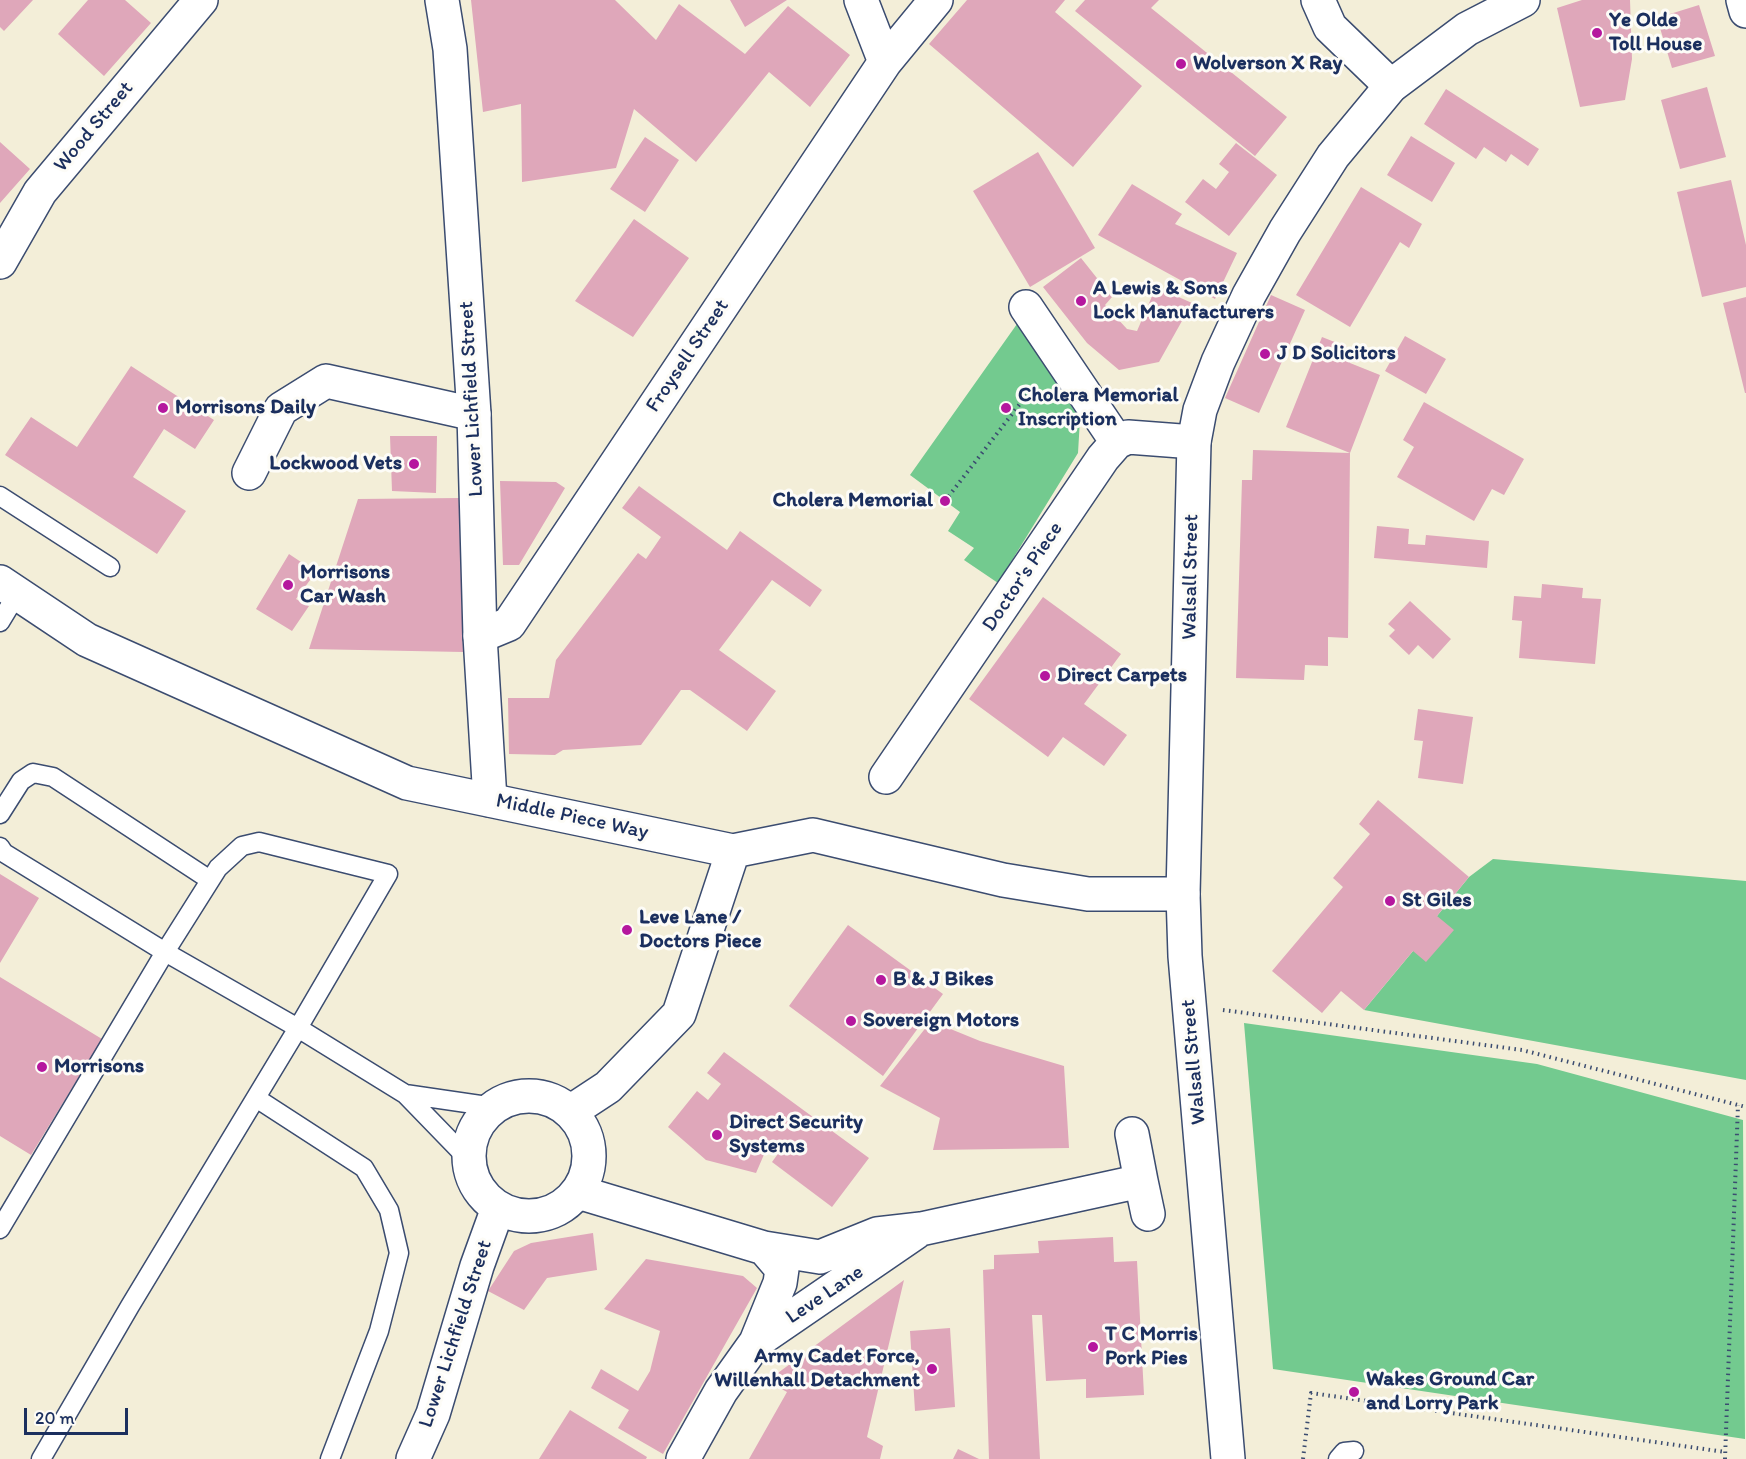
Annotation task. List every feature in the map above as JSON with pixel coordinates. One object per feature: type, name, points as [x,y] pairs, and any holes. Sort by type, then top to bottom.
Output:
[{"type":"street","name":"Wood Street","points":[[0,262],[40,192],[201,0]]},
{"type":"street","name":"Lower Lichfield Street","points":[[442,0],[450,49],[474,414],[480,636],[490,800]]},
{"type":"street","points":[[861,0],[885,62]]},
{"type":"street","name":"Froysell Street","points":[[480,636],[509,624],[885,62],[936,0]]},
{"type":"street","points":[[1318,0],[1330,27],[1391,86]]},
{"type":"street","name":"Walsall Street","points":[[1227,1459],[1189,1006],[1183,894],[1194,442],[1200,410],[1218,362],[1249,295],[1285,231],[1334,156],[1391,86],[1467,29],[1523,0]]},
{"type":"street","points":[[1743,0],[1746,11]]},
{"type":"street","points":[[1026,307],[1117,442],[1128,437],[1194,442]]},
{"type":"street","points":[[249,472],[281,409],[326,381],[474,414]]},
{"type":"street","name":"Doctor's Piece","points":[[886,777],[1103,458],[1117,442]]},
{"type":"street","name":"Middle Piece Way","points":[[9,588],[87,640],[407,783],[732,851],[813,835],[1003,880],[1077,892],[1183,894]]},
{"type":"street","points":[[570,1112],[608,1087],[680,1014],[732,851]]},
{"type":"street","points":[[534,1096],[553,1101],[570,1112],[582,1128],[588,1146],[588,1166],[578,1192],[561,1208],[537,1216],[514,1215],[498,1208],[483,1197],[471,1176],[468,1159],[471,1137],[481,1120],[494,1107],[514,1098],[534,1096]]},
{"type":"street","points":[[1132,1134],[1148,1214]]},
{"type":"street","name":"Leve Lane","points":[[578,1192],[764,1248],[820,1257],[877,1234],[921,1229],[1141,1181]]},
{"type":"street","name":"Lower Lichfield Street","points":[[413,1459],[433,1414],[477,1266],[498,1208]]},
{"type":"street","name":"Leve Lane","points":[[756,1342],[921,1229]]},
{"type":"street","name":"Leve Lane","points":[[756,1342],[780,1283],[782,1269],[764,1248]]},
{"type":"street","points":[[683,1459],[721,1391],[756,1342]]},
{"type":"lane","points":[[0,496],[110,567]]},
{"type":"lane","points":[[0,622],[9,588]]},
{"type":"lane","points":[[0,814],[21,781],[33,773],[53,777],[210,880]]},
{"type":"lane","points":[[0,1229],[210,880],[218,868],[242,846],[259,842],[388,874],[298,1028],[130,1305],[41,1459]]},
{"type":"lane","points":[[0,847],[4,853],[165,952],[298,1028],[405,1094],[468,1159]]},
{"type":"lane","points":[[405,1094],[494,1107]]},
{"type":"lane","points":[[256,1098],[364,1168],[389,1210],[399,1253],[379,1331],[330,1459]]},
{"type":"path","points":[[945,501],[1058,356]]},
{"type":"path","points":[[1189,1006],[1522,1050],[1746,1107]]},
{"type":"path","points":[[1725,1459],[1738,1105]]},
{"type":"path","points":[[1303,1459],[1311,1393],[1725,1452]]},
{"type":"green space","points":[[1017,324],[1080,419],[1078,453],[998,583],[964,560],[974,548],[948,531],[960,512],[910,475]]},
{"type":"green space","points":[[1493,859],[1746,881],[1746,1080],[1364,1010],[1413,951],[1437,916],[1469,877]]},
{"type":"green space","points":[[1244,1023],[1537,1064],[1743,1120],[1745,1439],[1273,1369]]},
{"type":"building","points":[[0,0],[33,0],[4,31],[0,27]]},
{"type":"building","points":[[88,0],[125,0],[151,23],[104,76],[58,34]]},
{"type":"building","points":[[471,0],[615,0],[656,40],[679,4],[745,54],[788,6],[850,55],[810,107],[769,72],[696,162],[634,109],[616,168],[522,182],[521,104],[483,112]]},
{"type":"building","points":[[730,0],[787,0],[745,27]]},
{"type":"building","points":[[967,0],[1065,0],[1055,12],[1142,86],[1073,167],[929,44]]},
{"type":"building","name":"Wolverson X Ray","points":[[1085,0],[1159,0],[1151,8],[1287,117],[1255,156],[1075,11]]},
{"type":"building","name":"Ye Olde Toll House","points":[[1582,0],[1630,0],[1632,59],[1625,100],[1580,107],[1557,8]]},
{"type":"building","points":[[1699,5],[1715,56],[1672,68],[1657,18]]},
{"type":"building","points":[[1707,87],[1726,157],[1680,169],[1661,100]]},
{"type":"building","points":[[1446,89],[1539,149],[1528,166],[1511,154],[1506,162],[1484,147],[1476,159],[1424,124]]},
{"type":"building","points":[[1411,136],[1455,163],[1432,202],[1387,175]]},
{"type":"building","points":[[645,137],[679,160],[645,212],[610,189]]},
{"type":"building","points":[[0,142],[30,169],[0,203]]},
{"type":"building","points":[[1236,143],[1277,175],[1229,236],[1185,202],[1203,179],[1216,189],[1229,172],[1219,164]]},
{"type":"building","points":[[1038,152],[1095,248],[1030,287],[973,191]]},
{"type":"building","points":[[1731,180],[1746,245],[1746,287],[1702,297],[1677,192]]},
{"type":"building","points":[[1132,184],[1182,214],[1175,224],[1237,253],[1215,299],[1098,235]]},
{"type":"building","points":[[1361,187],[1422,224],[1409,248],[1400,242],[1350,327],[1296,295]]},
{"type":"building","points":[[634,219],[689,258],[633,337],[575,301]]},
{"type":"building","points":[[1081,258],[1112,297],[1105,305],[1127,329],[1137,331],[1156,287],[1192,303],[1159,362],[1119,370],[1087,343],[1043,287]]},
{"type":"building","name":"J D Solicitors","points":[[1271,295],[1305,310],[1259,413],[1225,398]]},
{"type":"building","points":[[1746,297],[1746,393],[1745,393],[1723,303]]},
{"type":"building","points":[[1405,336],[1446,359],[1426,394],[1385,371]]},
{"type":"building","points":[[1322,337],[1355,350],[1350,363],[1380,375],[1350,453],[1286,427]]},
{"type":"building","points":[[131,366],[214,420],[195,449],[164,429],[133,477],[186,511],[157,554],[5,455],[31,417],[77,447]]},
{"type":"building","points":[[1424,402],[1524,459],[1504,495],[1492,489],[1474,521],[1397,477],[1414,447],[1403,440]]},
{"type":"building","name":"Lockwood Vets","points":[[390,436],[437,436],[436,493],[392,491]]},
{"type":"building","points":[[1253,450],[1350,453],[1348,638],[1328,637],[1328,666],[1305,665],[1304,680],[1236,678],[1242,480],[1252,480]]},
{"type":"building","points":[[500,481],[556,482],[565,488],[519,565],[503,565]]},
{"type":"building","points":[[639,486],[727,550],[740,531],[822,590],[810,607],[772,580],[719,650],[776,691],[747,731],[690,690],[681,690],[641,745],[563,750],[555,755],[509,754],[508,698],[549,698],[556,660],[638,553],[646,559],[661,537],[622,508]]},
{"type":"building","points":[[459,498],[463,652],[309,649],[358,499]]},
{"type":"building","points":[[1377,526],[1409,529],[1408,544],[1425,545],[1426,535],[1489,541],[1487,568],[1374,558]]},
{"type":"building","name":"Morrisons Car Wash","points":[[289,554],[316,572],[296,599],[309,606],[292,631],[256,609]]},
{"type":"building","points":[[1542,584],[1583,588],[1582,598],[1601,599],[1595,664],[1519,658],[1522,621],[1512,620],[1514,596],[1541,598]]},
{"type":"building","name":"Direct Carpets","points":[[1043,597],[1121,654],[1084,704],[1127,735],[1104,766],[1063,737],[1048,757],[969,699]]},
{"type":"building","points":[[1410,601],[1451,639],[1433,659],[1418,645],[1409,655],[1389,636],[1395,630],[1388,624]]},
{"type":"building","points":[[1418,709],[1473,717],[1463,784],[1418,778],[1423,741],[1414,740]]},
{"type":"building","name":"St Giles","points":[[1378,800],[1469,877],[1437,916],[1454,930],[1426,962],[1413,951],[1364,1010],[1341,991],[1322,1013],[1272,971],[1343,887],[1333,878],[1370,834],[1359,824]]},
{"type":"building","points":[[0,874],[39,898],[0,963]]},
{"type":"building","points":[[848,925],[943,994],[883,1076],[789,1006]]},
{"type":"building","name":"Morrisons","points":[[0,977],[102,1039],[31,1155],[0,1136]]},
{"type":"building","points":[[931,1021],[980,1041],[1064,1066],[1069,1148],[933,1150],[940,1118],[880,1086]]},
{"type":"building","points":[[724,1052],[869,1158],[832,1207],[772,1162],[780,1151],[769,1143],[756,1173],[706,1160],[668,1127],[697,1091],[708,1100],[721,1084],[707,1073]]},
{"type":"building","points":[[593,1233],[597,1270],[547,1278],[524,1310],[488,1291],[514,1251],[531,1243]]},
{"type":"building","points":[[1113,1237],[1114,1262],[1137,1261],[1144,1395],[1086,1398],[1086,1379],[1046,1381],[1042,1315],[1032,1315],[1040,1459],[989,1459],[983,1270],[994,1269],[994,1255],[1039,1253],[1038,1241]]},
{"type":"building","points":[[646,1259],[743,1276],[757,1288],[663,1454],[618,1428],[629,1410],[591,1388],[601,1369],[638,1391],[650,1371],[660,1331],[604,1309]]},
{"type":"building","points":[[904,1280],[867,1437],[883,1446],[880,1459],[749,1459],[787,1392],[767,1381]]},
{"type":"building","name":"Army Cadet Force, Willenhall Detachment","points":[[950,1328],[955,1407],[915,1411],[910,1331]]},
{"type":"building","points":[[570,1410],[647,1457],[646,1459],[539,1459]]},
{"type":"building","points":[[958,1449],[979,1459],[953,1459]]},
{"type":"place","name":"Ye Olde Toll House","points":[[1597,33]]},
{"type":"place","name":"Wolverson X Ray","points":[[1181,64]]},
{"type":"place","name":"A Lewis & Sons Lock Manufacturers","points":[[1081,301]]},
{"type":"place","name":"J D Solicitors","points":[[1265,354]]},
{"type":"place","name":"Morrisons Daily","points":[[163,408]]},
{"type":"place","name":"Cholera Memorial Inscription","points":[[1006,408]]},
{"type":"place","name":"Lockwood Vets","points":[[414,464]]},
{"type":"place","name":"Cholera Memorial","points":[[945,501]]},
{"type":"place","name":"Morrisons Car Wash","points":[[288,585]]},
{"type":"place","name":"Direct Carpets","points":[[1045,676]]},
{"type":"place","name":"St Giles","points":[[1390,901]]},
{"type":"place","name":"Leve Lane / Doctors Piece","points":[[627,930]]},
{"type":"place","name":"B & J Bikes","points":[[881,980]]},
{"type":"place","name":"Sovereign Motors","points":[[851,1021]]},
{"type":"place","name":"Morrisons","points":[[42,1067]]},
{"type":"place","name":"Direct Security Systems","points":[[717,1135]]},
{"type":"place","name":"T C Morris Pork Pies","points":[[1093,1347]]},
{"type":"place","name":"Army Cadet Force, Willenhall Detachment","points":[[932,1369]]},
{"type":"place","name":"Wakes Ground Car and Lorry Park","points":[[1354,1392]]}]
